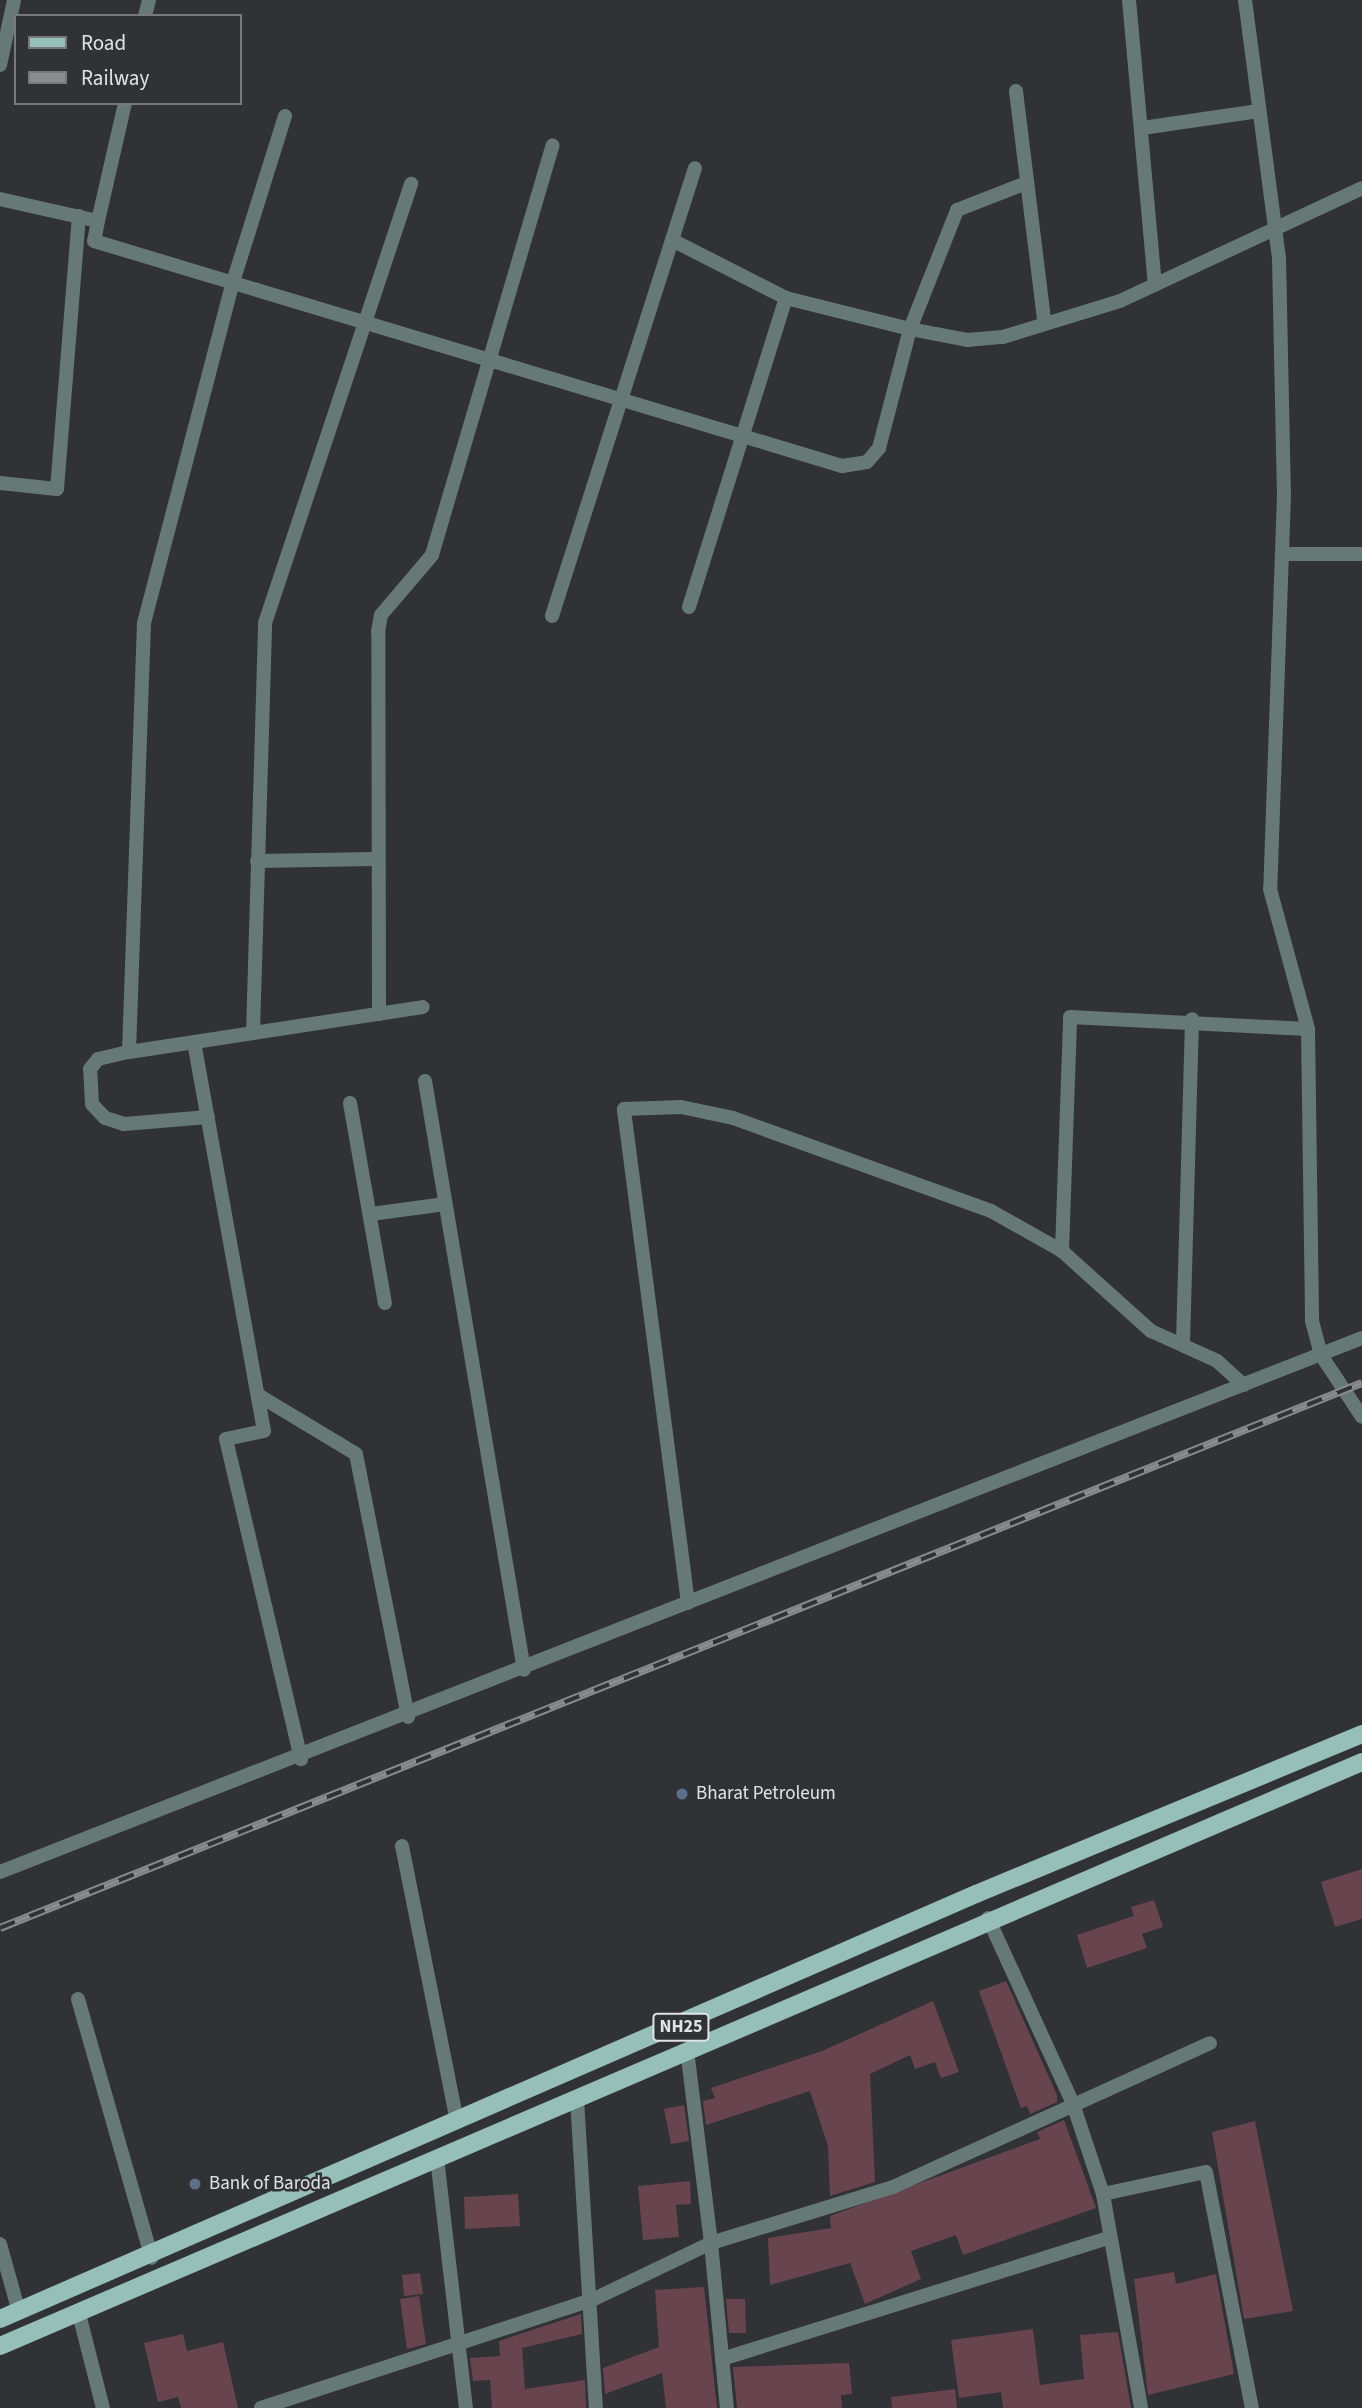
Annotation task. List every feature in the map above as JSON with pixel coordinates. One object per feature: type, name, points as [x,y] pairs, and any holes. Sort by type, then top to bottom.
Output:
[{"type":"main road","name":"NH25","points":[[0,2319],[152,2258],[976,1894],[1362,1734]]},
{"type":"main road","name":"NH25","points":[[0,2346],[578,2099],[988,1918],[1362,1762]]},
{"type":"street","points":[[0,65],[15,0]]},
{"type":"street","points":[[1129,0],[1155,285]]},
{"type":"street","points":[[1245,0],[1275,229],[1282,554],[1270,889],[1308,1028],[1312,1321],[1321,1355],[1362,1417]]},
{"type":"street","points":[[1016,90],[1024,184],[1044,320]]},
{"type":"street","points":[[125,105],[94,241],[488,356],[842,466],[867,462],[879,448],[910,329],[957,210],[1024,184]]},
{"type":"street","points":[[1142,128],[1259,111]]},
{"type":"street","points":[[129,1052],[144,623],[233,282],[285,116]]},
{"type":"street","points":[[379,1014],[374,859],[374,660],[381,615],[432,555],[488,356],[553,145]]},
{"type":"street","points":[[552,616],[695,168]]},
{"type":"street","points":[[253,1033],[265,623],[368,320],[411,184]]},
{"type":"street","points":[[672,240],[786,298],[910,329],[988,340],[1155,285],[1362,188]]},
{"type":"street","points":[[0,199],[98,221]]},
{"type":"street","points":[[0,483],[57,489],[79,216]]},
{"type":"street","points":[[689,607],[786,298]]},
{"type":"street","points":[[1282,554],[1362,554]]},
{"type":"street","points":[[257,861],[374,859]]},
{"type":"street","points":[[208,1117],[124,1124],[104,1118],[92,1104],[90,1069],[98,1059],[129,1052],[423,1007]]},
{"type":"street","points":[[1062,1251],[1070,1017],[1192,1019],[1308,1028]]},
{"type":"street","points":[[1183,1343],[1192,1019]]},
{"type":"street","points":[[194,1042],[264,1431],[226,1439],[301,1759]]},
{"type":"street","points":[[425,1081],[524,1670]]},
{"type":"street","points":[[350,1103],[385,1303]]},
{"type":"street","points":[[688,1603],[624,1109],[681,1107],[733,1118],[991,1212],[1062,1251],[1151,1331],[1183,1343],[1244,1385]]},
{"type":"street","points":[[371,1214],[445,1204]]},
{"type":"street","points":[[0,1872],[301,1759],[688,1603],[1362,1338]]},
{"type":"street","points":[[258,1395],[356,1454],[408,1717]]},
{"type":"street","points":[[401,1846],[457,2122]]},
{"type":"street","points":[[988,1918],[1073,2104],[1103,2194],[1140,2408]]},
{"type":"street","points":[[78,1999],[152,2258]]},
{"type":"street","points":[[261,2408],[457,2339],[592,2300],[711,2243],[892,2187],[1210,2043]]},
{"type":"street","points":[[687,2050],[711,2243],[727,2408]]},
{"type":"street","points":[[578,2099],[592,2300],[596,2408]]},
{"type":"street","points":[[437,2158],[466,2408]]},
{"type":"street","points":[[1103,2194],[1206,2172],[1252,2408]]},
{"type":"street","points":[[722,2359],[1109,2238]]},
{"type":"street","points":[[0,2244],[19,2312]]},
{"type":"street","points":[[79,2314],[103,2408]]},
{"type":"building","points":[[1362,1869],[1362,1919],[1335,1927],[1321,1882]]},
{"type":"building","points":[[1154,1900],[1163,1927],[1142,1934],[1147,1948],[1087,1968],[1077,1935],[1134,1916],[1131,1907]]},
{"type":"building","points":[[1006,1981],[1057,2095],[1057,2102],[1030,2114],[1027,2106],[1021,2108],[979,1991]]},
{"type":"building","points":[[933,2001],[959,2072],[941,2078],[935,2062],[915,2069],[910,2055],[870,2074],[875,2182],[830,2196],[828,2146],[810,2091],[706,2125],[703,2101],[715,2098],[711,2088],[822,2051]]},
{"type":"building","points":[[684,2105],[689,2141],[671,2144],[664,2109]]},
{"type":"building","points":[[1064,2120],[1096,2208],[963,2255],[956,2235],[911,2251],[921,2279],[865,2304],[850,2263],[770,2285],[768,2238],[831,2228],[830,2216],[1040,2139],[1037,2132]]},
{"type":"building","points":[[1255,2121],[1293,2311],[1244,2319],[1212,2132]]},
{"type":"building","points":[[690,2181],[691,2204],[676,2205],[679,2237],[643,2240],[638,2186]]},
{"type":"building","points":[[518,2194],[520,2226],[465,2229],[464,2197]]},
{"type":"building","points":[[1174,2272],[1176,2284],[1216,2274],[1234,2374],[1148,2395],[1134,2279]]},
{"type":"building","points":[[420,2273],[423,2294],[404,2296],[402,2275]]},
{"type":"building","points":[[704,2287],[717,2408],[666,2408],[662,2373],[605,2394],[603,2368],[659,2347],[655,2290]]},
{"type":"building","points":[[419,2296],[426,2344],[407,2349],[400,2299]]},
{"type":"building","points":[[726,2299],[745,2299],[746,2333],[729,2333]]},
{"type":"building","points":[[581,2314],[582,2334],[522,2348],[525,2389],[585,2380],[586,2408],[492,2408],[490,2380],[473,2381],[470,2358],[500,2356],[499,2341]]},
{"type":"building","points":[[1033,2329],[1040,2385],[1084,2379],[1080,2335],[1118,2332],[1131,2408],[1003,2408],[1001,2392],[959,2398],[951,2340]]},
{"type":"building","points":[[183,2334],[187,2351],[223,2342],[238,2408],[181,2408],[178,2397],[158,2402],[144,2343]]},
{"type":"building","points":[[849,2363],[852,2394],[841,2395],[842,2408],[737,2408],[733,2367]]},
{"type":"building","points":[[955,2389],[957,2408],[892,2408],[891,2397]]},
{"type":"railway","points":[[0,1928],[1362,1383]]},
{"type":"place","name":"Bharat Petroleum","points":[[682,1794]]},
{"type":"place","name":"Bank of Baroda","points":[[195,2184]]}]
